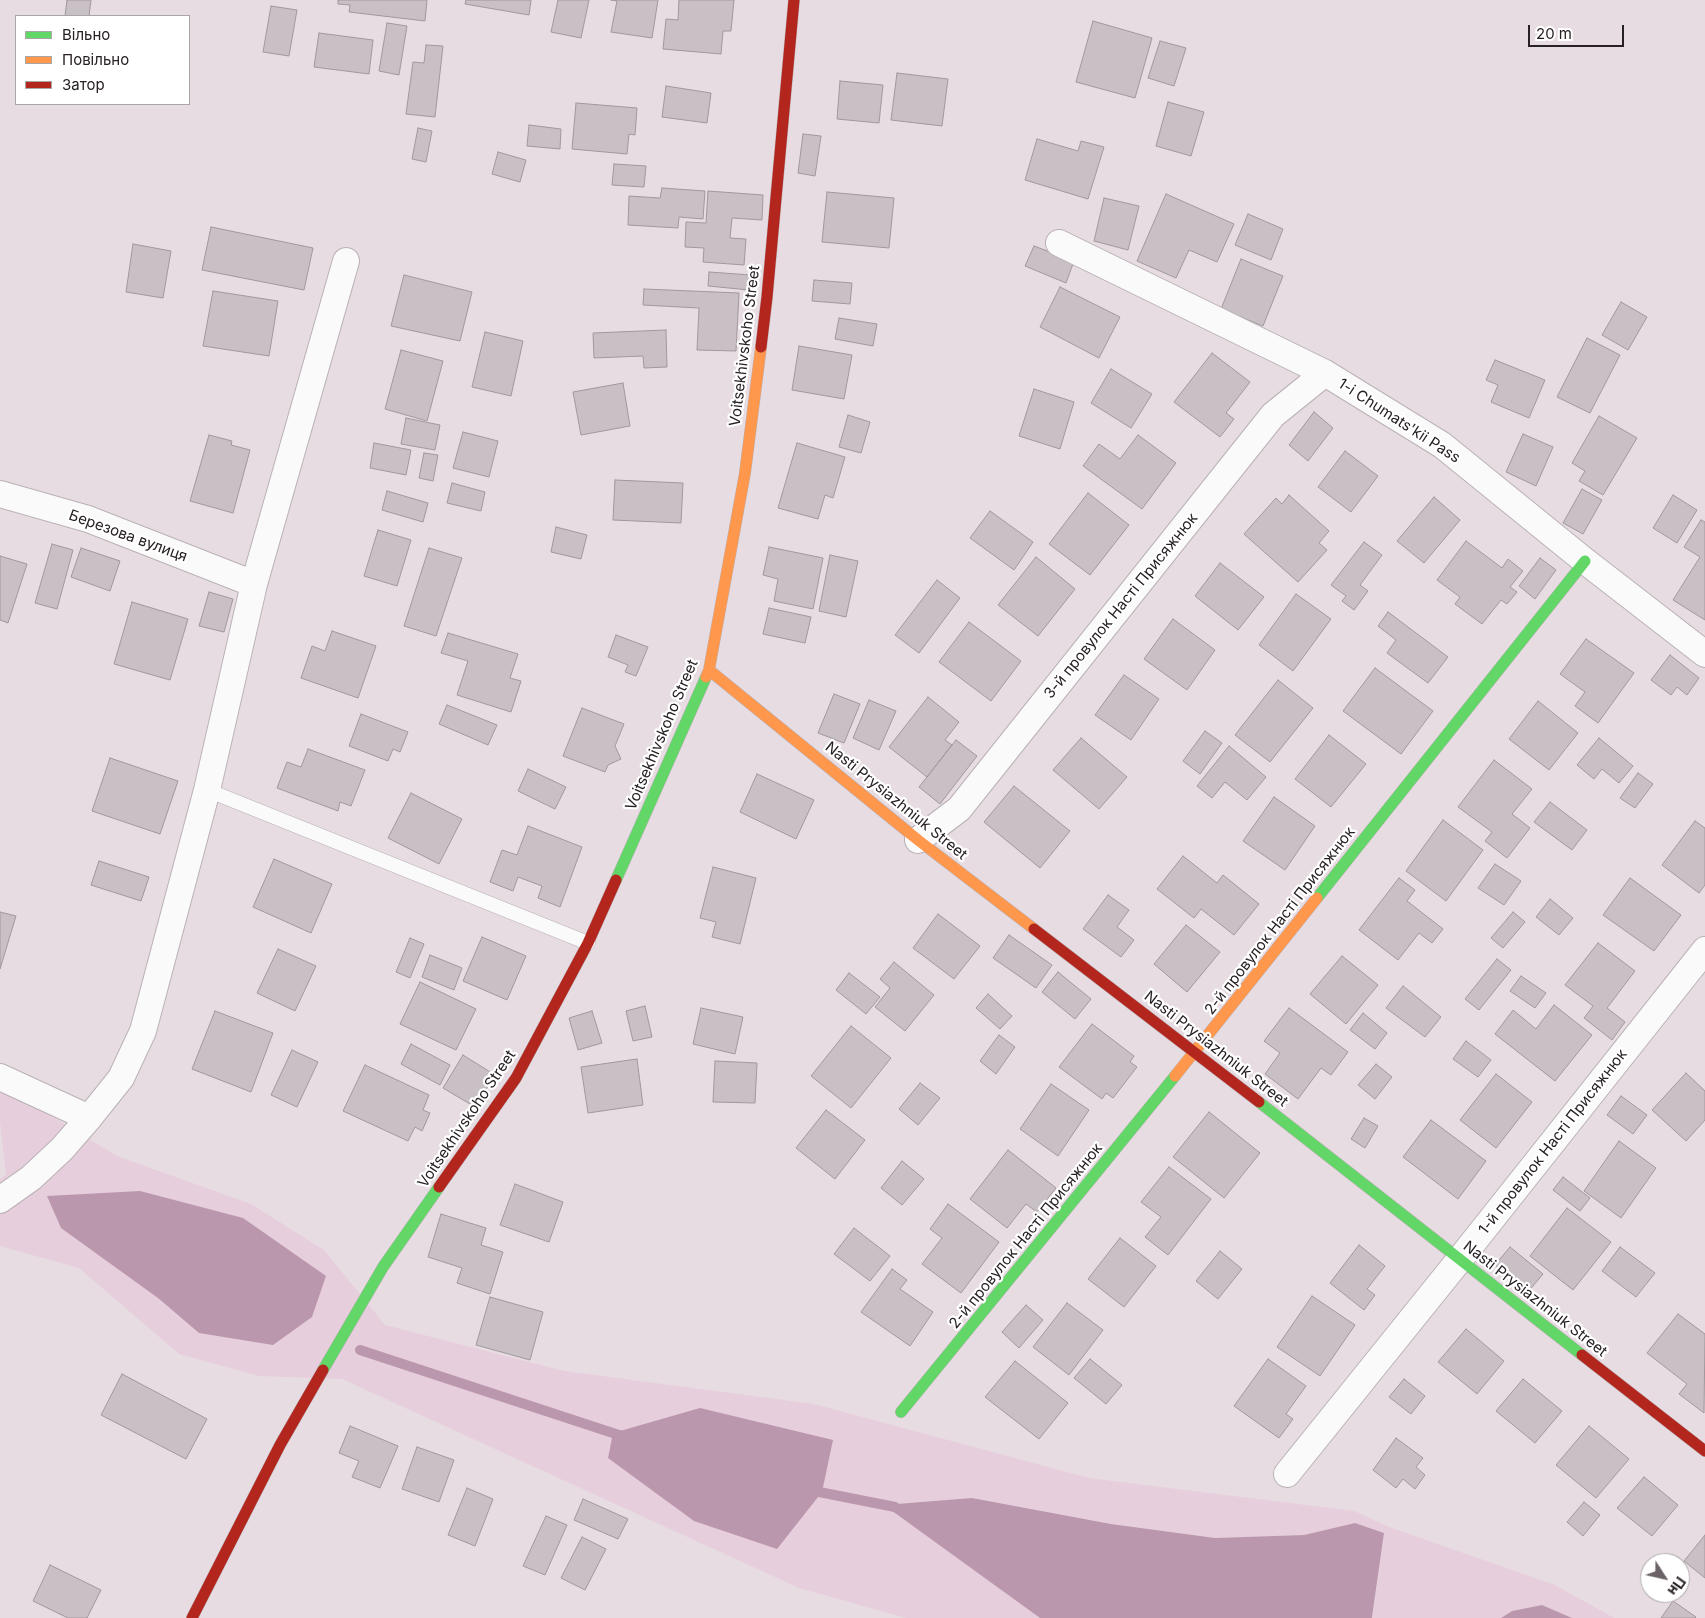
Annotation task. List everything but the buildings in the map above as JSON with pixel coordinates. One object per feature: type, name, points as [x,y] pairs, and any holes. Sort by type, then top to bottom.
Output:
[{"type":"street","name":"Voitsekhivskoho Street","points":[[192,1618],[280,1445],[383,1267],[516,1078],[588,943],[709,670],[745,473],[767,297],[794,0]]},
{"type":"street","name":"1-i Chumats'kii Pass","points":[[1059,242],[1325,373],[1442,445],[1584,561],[1705,654]]},
{"type":"street","points":[[0,1200],[31,1178],[62,1149],[89,1118],[121,1078],[143,1031],[206,790],[254,584],[346,262]]},
{"type":"street","name":"3-й провулок Насті Присяжнюк","points":[[918,840],[959,809],[1273,415],[1325,373]]},
{"type":"street","name":"Березова вулиця","points":[[0,494],[88,519],[254,584]]},
{"type":"street","name":"2-й провулок Насті Присяжнюк","points":[[901,1412],[1196,1052],[1584,561]]},
{"type":"street","name":"Nasti Prysiazhniuk Street","points":[[709,670],[918,840],[1196,1052],[1705,1451]]},
{"type":"street","name":"1-й провулок Насті Присяжнюк","points":[[1287,1474],[1705,950]]},
{"type":"street","points":[[0,1077],[89,1118]]},
{"type":"lane","points":[[206,790],[588,943]]},
{"type":"shaded area","points":[[0,1085],[117,1156],[251,1204],[324,1250],[385,1325],[564,1371],[814,1404],[1089,1478],[1354,1511],[1392,1528],[1555,1585],[1614,1618],[1572,1618],[1542,1605],[1512,1611],[1501,1618],[1372,1618],[1384,1533],[1355,1523],[1304,1535],[1215,1538],[1111,1524],[972,1498],[885,1505],[1040,1618],[906,1618],[799,1588],[342,1379],[259,1376],[179,1354],[79,1268],[0,1246],[0,1179],[6,1175],[0,1121]],"holes":[[[325,1276],[199,1333],[158,1298]]]},
{"type":"shaded area","points":[[140,1191],[243,1218],[326,1276],[312,1317],[273,1345],[199,1333],[158,1298],[61,1228],[47,1196]]},
{"type":"shaded area","points":[[700,1408],[833,1440],[822,1492],[777,1549],[694,1521],[608,1458],[613,1433]]},
{"type":"shaded area","points":[[972,1498],[1111,1524],[1215,1538],[1304,1535],[1355,1523],[1384,1533],[1372,1618],[1040,1618],[884,1505]]},
{"type":"shaded area","points":[[1542,1605],[1572,1618],[1501,1618],[1512,1611]]},
{"type":"waterway","points":[[360,1350],[625,1437]]},
{"type":"waterway","points":[[809,1490],[895,1507]]},
{"type":"traffic: fast","points":[[1317,898],[1585,561]]},
{"type":"traffic: fast","points":[[616,880],[706,677]]},
{"type":"traffic: fast","points":[[901,1412],[1175,1076]]},
{"type":"traffic: fast","points":[[1259,1102],[1582,1355]]},
{"type":"traffic: fast","points":[[323,1370],[383,1267],[439,1187]]},
{"type":"traffic: slow","points":[[706,677],[709,670],[745,473],[761,347]]},
{"type":"traffic: slow","points":[[709,670],[918,840],[1034,929]]},
{"type":"traffic: slow","points":[[1175,1076],[1317,898]]},
{"type":"traffic: jam","points":[[761,347],[794,0]]},
{"type":"traffic: jam","points":[[439,1187],[516,1078],[588,943],[616,880]]},
{"type":"traffic: jam","points":[[1034,929],[1259,1102]]},
{"type":"traffic: jam","points":[[1582,1355],[1705,1451]]},
{"type":"traffic: jam","points":[[192,1618],[280,1445],[323,1370]]}]
